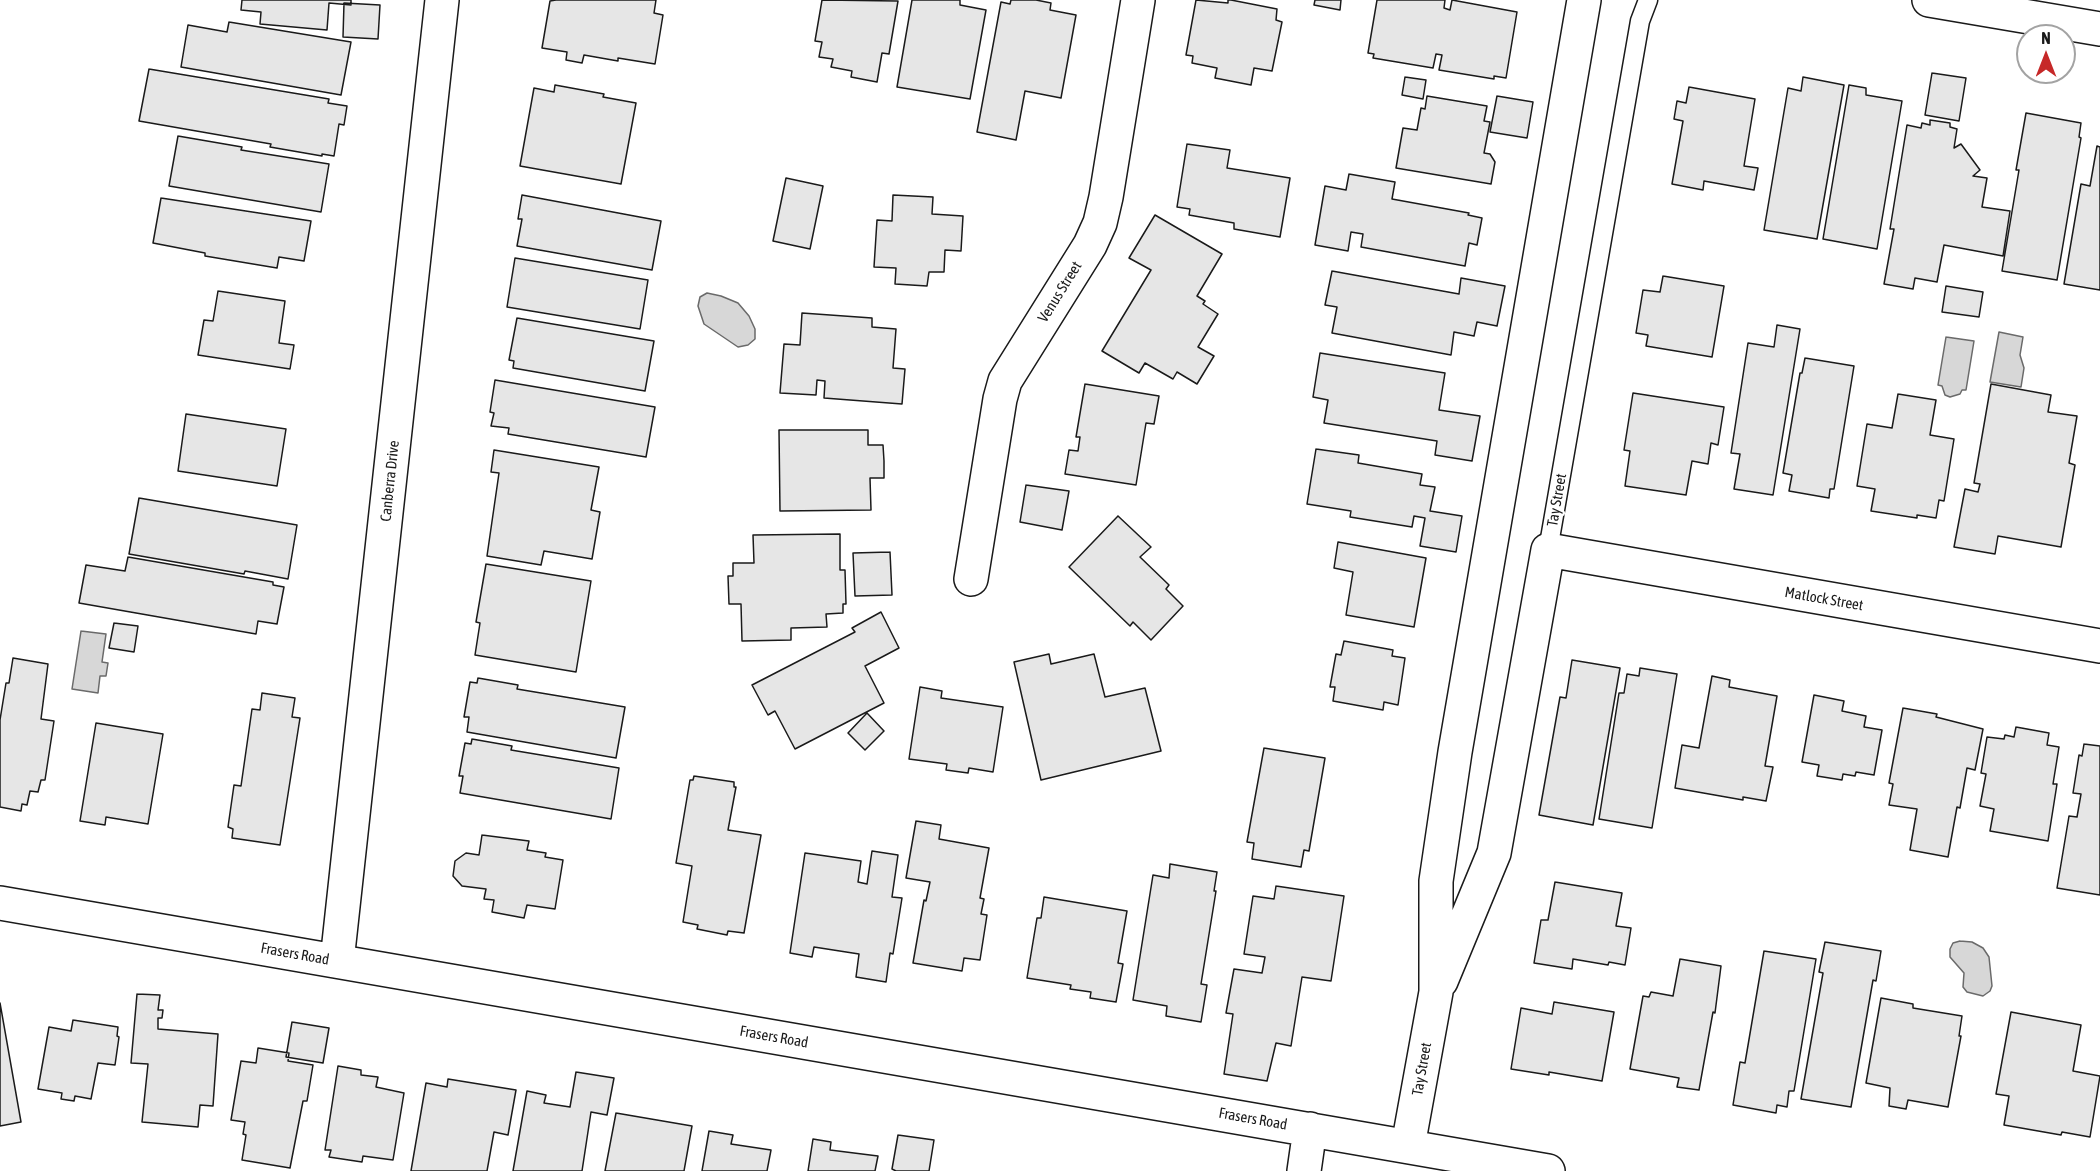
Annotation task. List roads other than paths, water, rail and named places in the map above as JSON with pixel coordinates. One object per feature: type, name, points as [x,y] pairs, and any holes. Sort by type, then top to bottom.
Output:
[{"type":"street","name":"Canberra Drive","points":[[337,961],[442,0]]},
{"type":"street","name":"Venus Street","points":[[971,579],[1000,399],[1005,381],[1090,245],[1100,223],[1138,0]]},
{"type":"street","name":"Tay Street","points":[[1408,1146],[1436,992],[1436,904],[1439,855],[1466,684],[1584,0]]},
{"type":"street","points":[[1929,0],[2100,28]]},
{"type":"street","name":"Tay Street","points":[[1436,992],[1494,854],[1548,550]]},
{"type":"street","name":"Matlock Street","points":[[1548,550],[2100,646]]},
{"type":"street","name":"Frasers Road","points":[[0,903],[1548,1171]]},
{"type":"street","points":[[1304,1171],[1310,1129]]},
{"type":"lane","name":"Tay Street","points":[[1548,550],[1640,21],[1648,0]]}]
